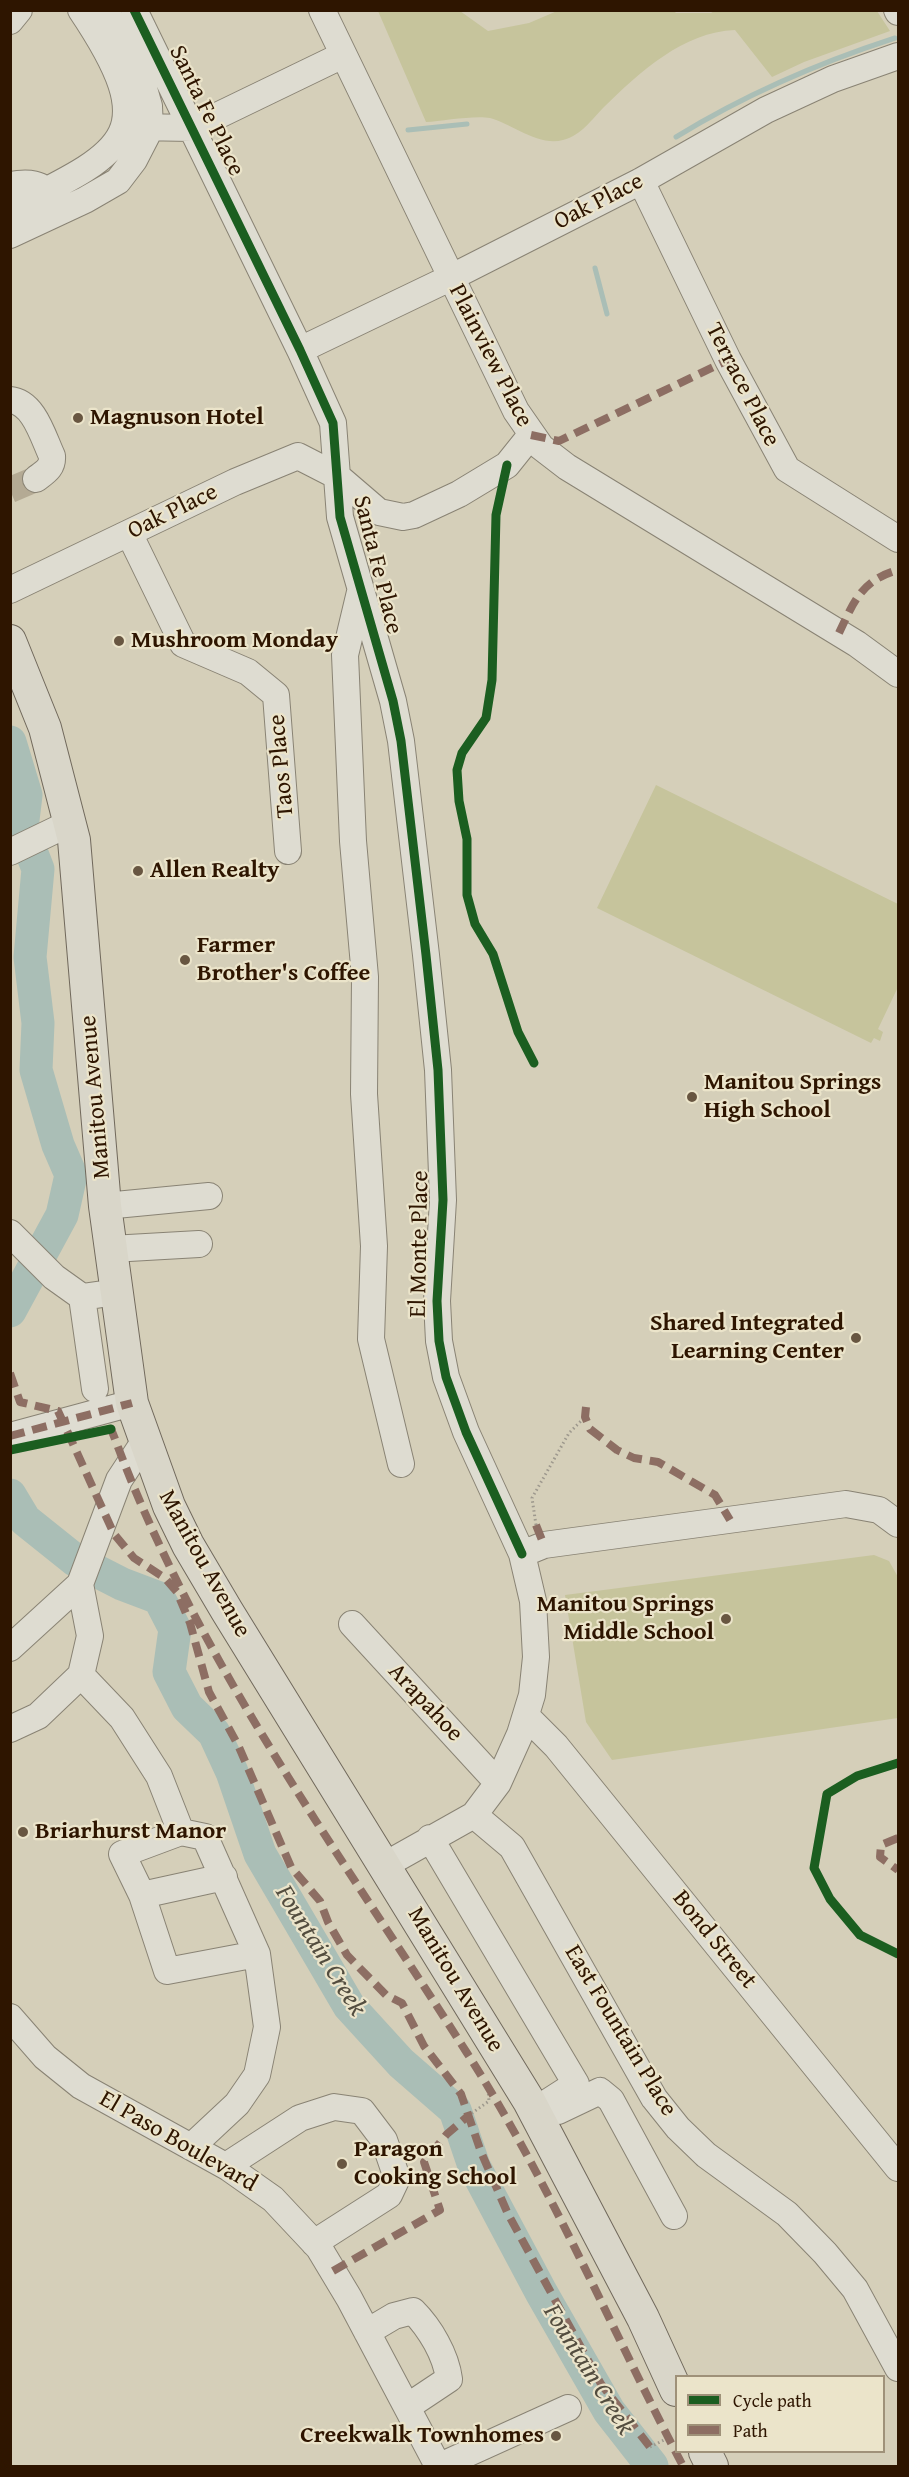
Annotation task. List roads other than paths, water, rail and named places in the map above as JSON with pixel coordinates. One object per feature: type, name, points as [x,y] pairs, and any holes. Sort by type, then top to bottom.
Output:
[{"type":"main road","name":"Manitou Avenue","points":[[10,641],[45,728],[77,858],[105,1206],[132,1403],[158,1480],[188,1545],[537,2117],[643,2318],[675,2388]]},
{"type":"street","points":[[10,21],[19,10]]},
{"type":"street","points":[[81,10],[122,83],[125,99],[137,127]]},
{"type":"street","points":[[10,209],[53,201],[118,181],[134,160],[137,127],[149,106],[139,71],[105,10]]},
{"type":"street","name":"Santa Fe Place","points":[[134,10],[300,350],[333,423],[340,517],[393,701],[401,741],[426,955]]},
{"type":"street","name":"Plainview Place","points":[[322,10],[516,411],[541,447],[567,467],[857,644],[898,674]]},
{"type":"street","points":[[137,127],[192,128],[343,55]]},
{"type":"street","name":"Oak Place","points":[[300,350],[450,278],[641,181],[766,110],[833,80],[898,56]]},
{"type":"street","name":"Terrace Place","points":[[641,181],[728,360],[787,469],[898,539]]},
{"type":"street","points":[[10,186],[26,183],[38,185],[53,201]]},
{"type":"street","points":[[10,235],[53,201]]},
{"type":"street","points":[[10,400],[22,403],[30,411],[52,456],[49,470],[36,479]]},
{"type":"street","points":[[337,476],[379,512],[391,516],[414,515],[459,494],[507,465],[531,435]]},
{"type":"street","name":"Oak Place","points":[[10,591],[235,482],[298,456],[337,476]]},
{"type":"street","name":"Taos Place","points":[[129,533],[183,644],[248,672],[276,695],[288,851]]},
{"type":"street","name":"Santa Fe Place","points":[[361,588],[345,655],[353,841],[365,977],[364,1095],[374,1246],[371,1340],[401,1464]]},
{"type":"street","points":[[13,850],[70,823]]},
{"type":"street","name":"El Monte Place","points":[[385,1865],[474,1815],[498,1783],[526,1716],[535,1677],[536,1636],[533,1601],[522,1554],[462,1423],[446,1377],[439,1341],[437,1301],[443,1200],[438,1070],[426,955]]},
{"type":"street","points":[[105,1206],[209,1196]]},
{"type":"street","points":[[16,1240],[54,1277],[82,1297],[117,1292]]},
{"type":"street","points":[[111,1249],[199,1244]]},
{"type":"street","points":[[82,1297],[95,1389]]},
{"type":"street","points":[[13,1435],[132,1403]]},
{"type":"street","points":[[15,1636],[80,1584],[98,1542],[119,1480],[144,1442]]},
{"type":"street","points":[[522,1554],[544,1545],[846,1504],[879,1510],[898,1524]]},
{"type":"street","points":[[10,1729],[38,1716],[81,1675],[90,1636],[80,1584]]},
{"type":"street","name":"Arapahoe","points":[[352,1624],[498,1783]]},
{"type":"street","points":[[81,1675],[122,1718],[159,1776],[181,1832]]},
{"type":"street","name":"Bond Street","points":[[526,1716],[556,1746],[898,2168]]},
{"type":"street","name":"East Fountain Place","points":[[474,1815],[512,1847],[654,2098],[678,2128],[706,2155],[787,2214],[825,2253],[855,2289],[898,2368]]},
{"type":"street","points":[[192,2147],[237,2104],[257,2075],[267,2026],[257,1954],[205,1837],[181,1832],[122,1854],[142,1895],[167,1971],[257,1954]]},
{"type":"street","points":[[430,1838],[576,2084],[537,2117]]},
{"type":"street","points":[[142,1895],[224,1877]]},
{"type":"street","name":"El Paso Boulevard","points":[[10,2017],[45,2057],[81,2086],[226,2166],[273,2199],[314,2243],[367,2332],[439,2466]]},
{"type":"street","points":[[537,2117],[600,2091],[611,2100],[674,2217]]},
{"type":"street","points":[[226,2166],[300,2118],[334,2107],[362,2111],[384,2140],[397,2178],[389,2195],[314,2243]]},
{"type":"street","points":[[367,2332],[394,2316],[413,2311],[428,2330],[447,2366],[449,2379],[407,2408]]},
{"type":"street","points":[[439,2466],[568,2408]]},
{"type":"waterway","points":[[676,137],[756,93],[838,58],[895,38]]},
{"type":"waterway","points":[[408,130],[467,124]]},
{"type":"waterway","points":[[595,268],[607,314]]},
{"type":"waterway","name":"Fountain Creek","points":[[10,742],[26,795],[22,828],[38,869],[30,957],[38,1023],[36,1070],[58,1145],[71,1175],[62,1215],[10,1311]]},
{"type":"waterway","name":"Fountain Creek","points":[[10,1495],[25,1520],[75,1560],[122,1584],[159,1598],[175,1629],[169,1672],[187,1707],[214,1733],[232,1772],[260,1854],[349,2006],[401,2063],[455,2110],[474,2166],[541,2292],[609,2411],[652,2466]]},
{"type":"tunnel","points":[[10,490],[36,479]]},
{"type":"place","name":"Magnuson Hotel","points":[[78,418]]},
{"type":"place","name":"Mushroom Monday","points":[[119,641]]},
{"type":"place","name":"Allen Realty","points":[[138,871]]},
{"type":"place","name":"Farmer Brother's Coffee","points":[[185,960]]},
{"type":"place","name":"Manitou Springs High School","points":[[692,1097]]},
{"type":"place","name":"Shared Integrated Learning Center","points":[[856,1338]]},
{"type":"place","name":"Manitou Springs Middle School","points":[[726,1619]]},
{"type":"place","name":"Briarhurst Manor","points":[[23,1832]]},
{"type":"place","name":"Paragon Cooking School","points":[[342,2164]]},
{"type":"place","name":"Creekwalk Townhomes","points":[[556,2436]]}]
